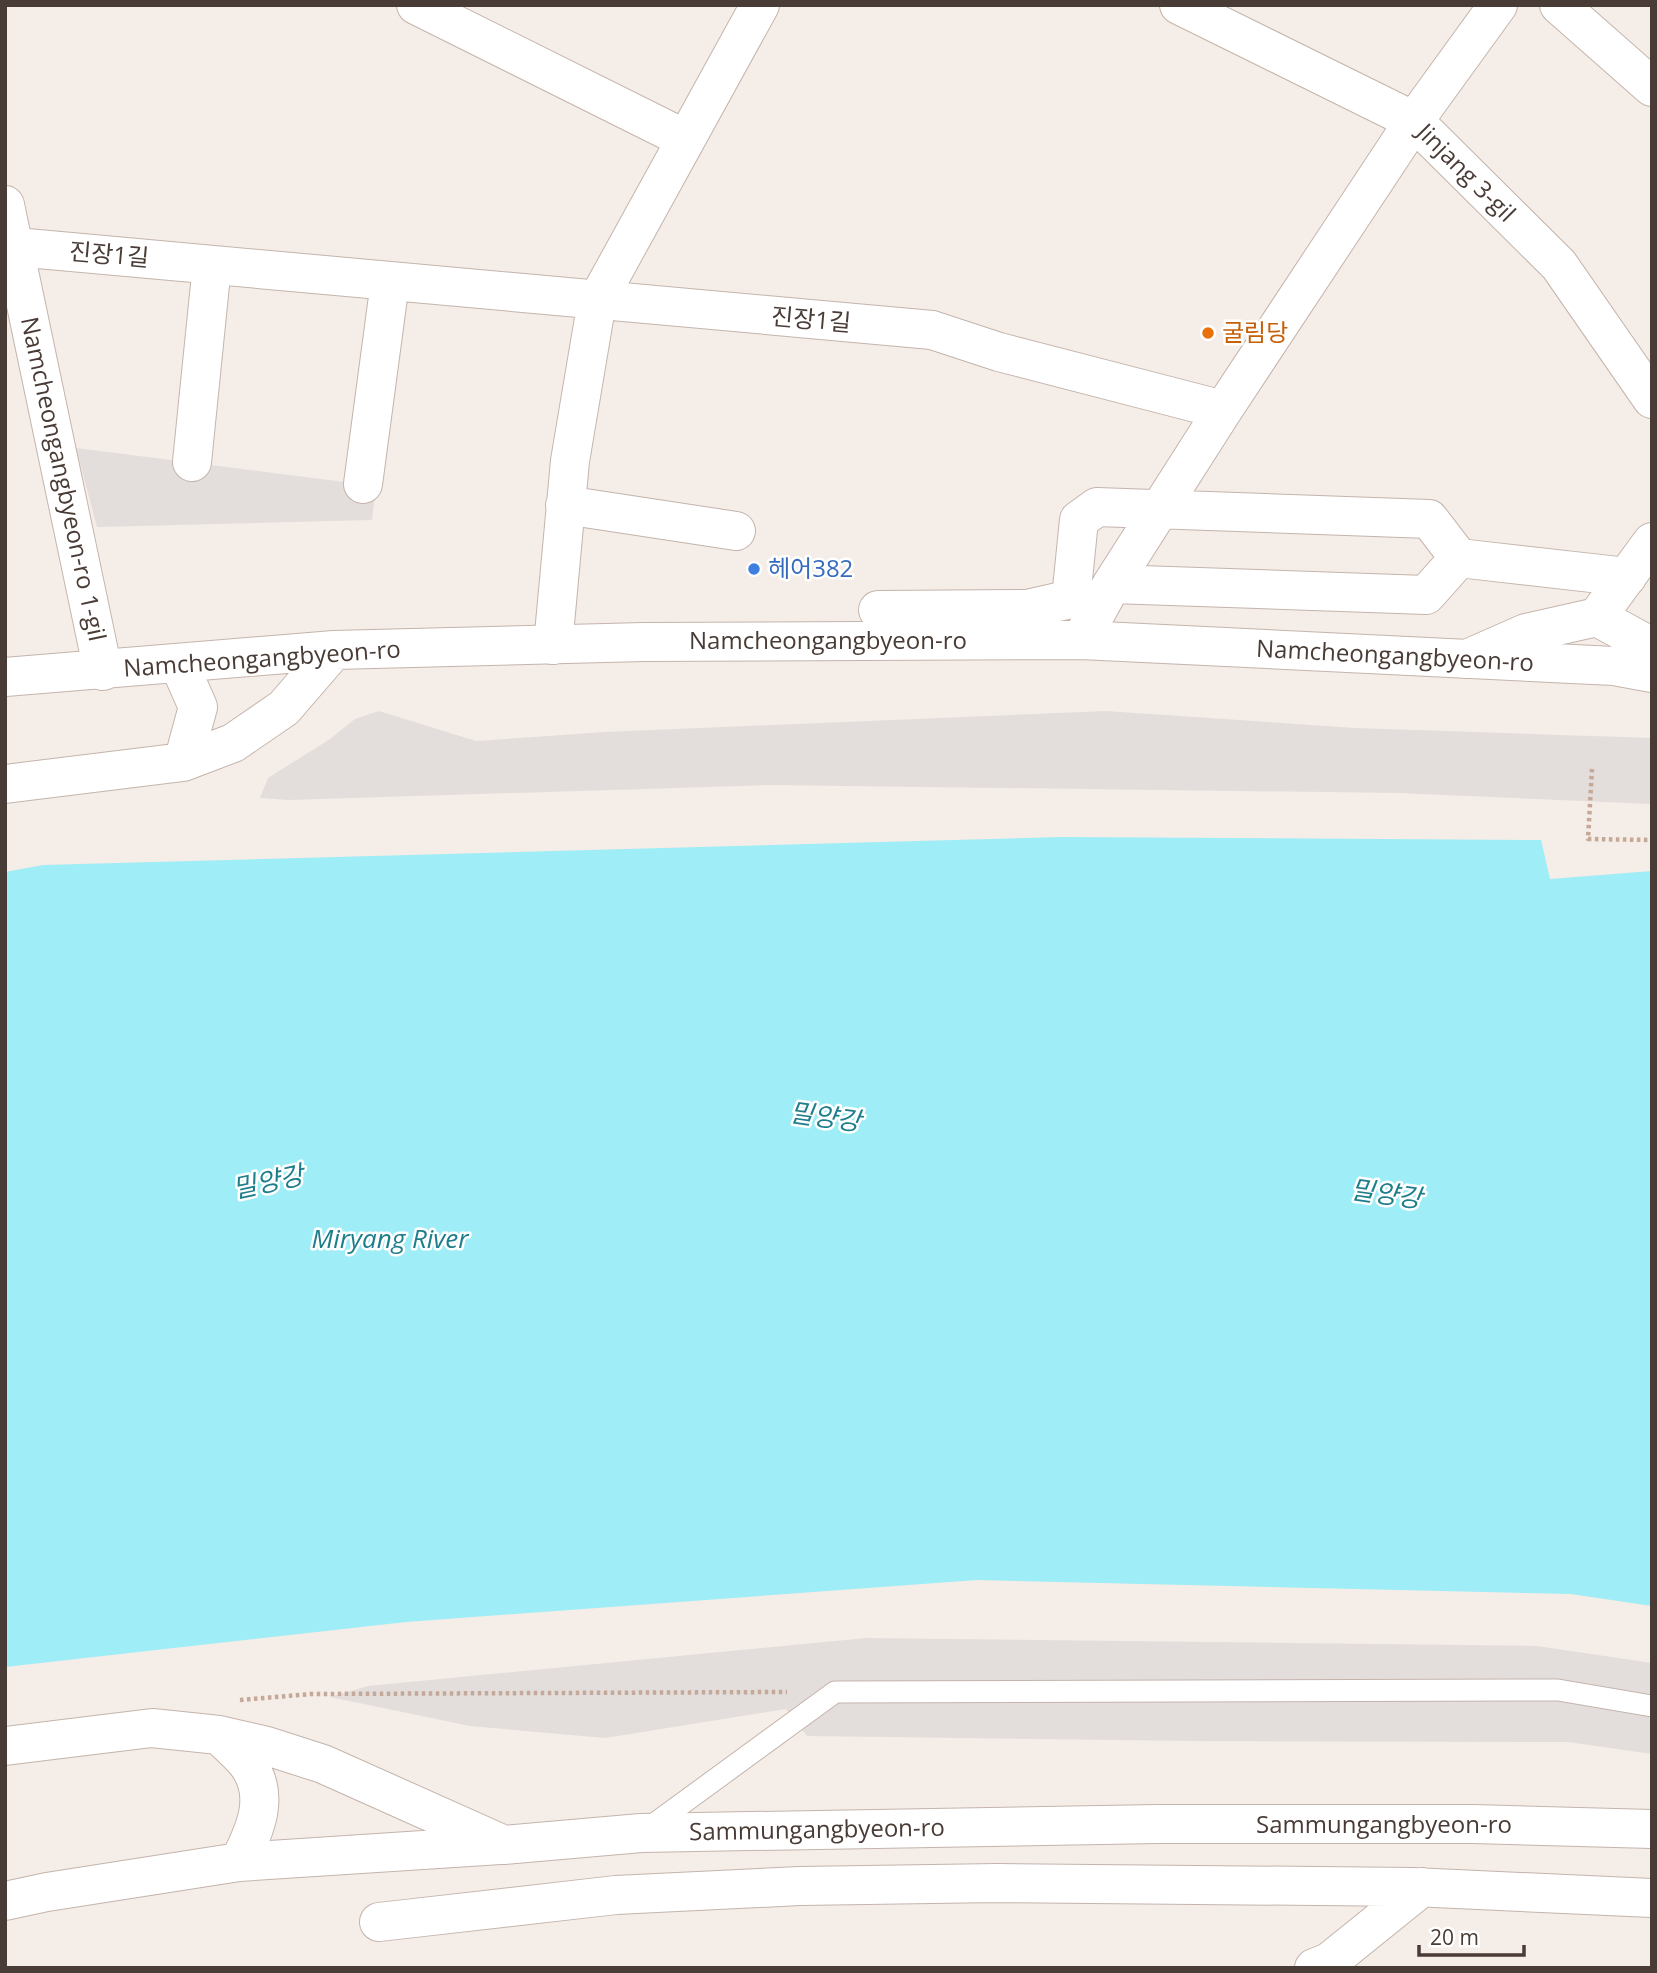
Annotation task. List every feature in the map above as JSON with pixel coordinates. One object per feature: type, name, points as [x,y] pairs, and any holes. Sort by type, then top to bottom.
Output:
[{"type":"street","points":[[416,5],[685,139]]},
{"type":"street","name":"Jinjang 3-gil","points":[[1179,5],[1414,121],[1559,265],[1652,399]]},
{"type":"street","points":[[1081,640],[1112,584],[1223,411],[1414,121],[1498,5]]},
{"type":"street","points":[[1559,5],[1652,87]]},
{"type":"street","points":[[553,645],[570,461],[597,301],[754,7]]},
{"type":"street","name":"Namcheongangbyeon-ro 1-gil","points":[[5,205],[9,246],[103,671]]},
{"type":"street","name":"진장1길","points":[[9,246],[932,330],[999,352],[1223,411]]},
{"type":"street","points":[[191,463],[212,265]]},
{"type":"street","points":[[363,484],[390,282]]},
{"type":"street","points":[[565,505],[736,531]]},
{"type":"street","points":[[878,610],[1027,609],[1071,599],[1079,520],[1097,507],[1429,519],[1459,558],[1626,577]]},
{"type":"street","points":[[1597,617],[1652,542]]},
{"type":"street","points":[[1112,584],[1426,595],[1459,558]]},
{"type":"street","points":[[1467,659],[1526,633],[1597,617],[1652,647]]},
{"type":"street","name":"Namcheongangbyeon-ro","points":[[5,677],[334,650],[1081,640],[1614,666],[1652,673]]},
{"type":"street","points":[[5,784],[183,762],[233,743],[284,708],[334,650]]},
{"type":"street","points":[[179,664],[198,708],[183,762]]},
{"type":"street","points":[[223,1718],[256,1782],[261,1804],[251,1840],[239,1862]]},
{"type":"street","name":"Sammungangbyeon-ro","points":[[5,1746],[223,1718],[267,1746],[323,1764],[504,1845],[641,1833],[1158,1824],[1473,1824],[1652,1829]]},
{"type":"street","points":[[5,1902],[47,1892],[239,1862],[504,1845]]},
{"type":"street","points":[[379,1922],[616,1895],[800,1886],[998,1883],[1422,1887],[1652,1898]]},
{"type":"street","points":[[1314,1968],[1329,1962],[1422,1887]]},
{"type":"lane","points":[[641,1833],[835,1692],[1558,1690],[1652,1706]]},
{"type":"path","points":[[1592,769],[1588,839],[1652,840]]},
{"type":"path","points":[[223,1718],[311,1694],[835,1692]]},
{"type":"shaded area","points":[[76,448],[376,486],[372,520],[97,527]]},
{"type":"shaded area","points":[[379,711],[476,741],[605,732],[1106,711],[1355,728],[1652,738],[1652,804],[1399,793],[771,785],[288,800],[260,798],[268,778],[330,739],[355,719]]},
{"type":"shaded area","points":[[866,1638],[1537,1646],[1652,1663],[1652,1754],[1568,1742],[807,1736],[786,1709],[605,1738],[470,1726],[330,1697],[368,1686]]},
{"type":"water","name":"Miryang River","points":[[1061,837],[1541,840],[1550,879],[1652,871],[1652,1606],[1571,1594],[977,1580],[406,1622],[5,1667],[5,872],[43,865]]},
{"type":"place","name":"굴림당","points":[[1208,333]]},
{"type":"place","name":"헤어382","points":[[754,569]]},
{"type":"water label","name":"밀양강","points":[[825,1117]]},
{"type":"water label","name":"밀양강","points":[[268,1182]]},
{"type":"water label","name":"밀양강","points":[[1386,1194]]}]
